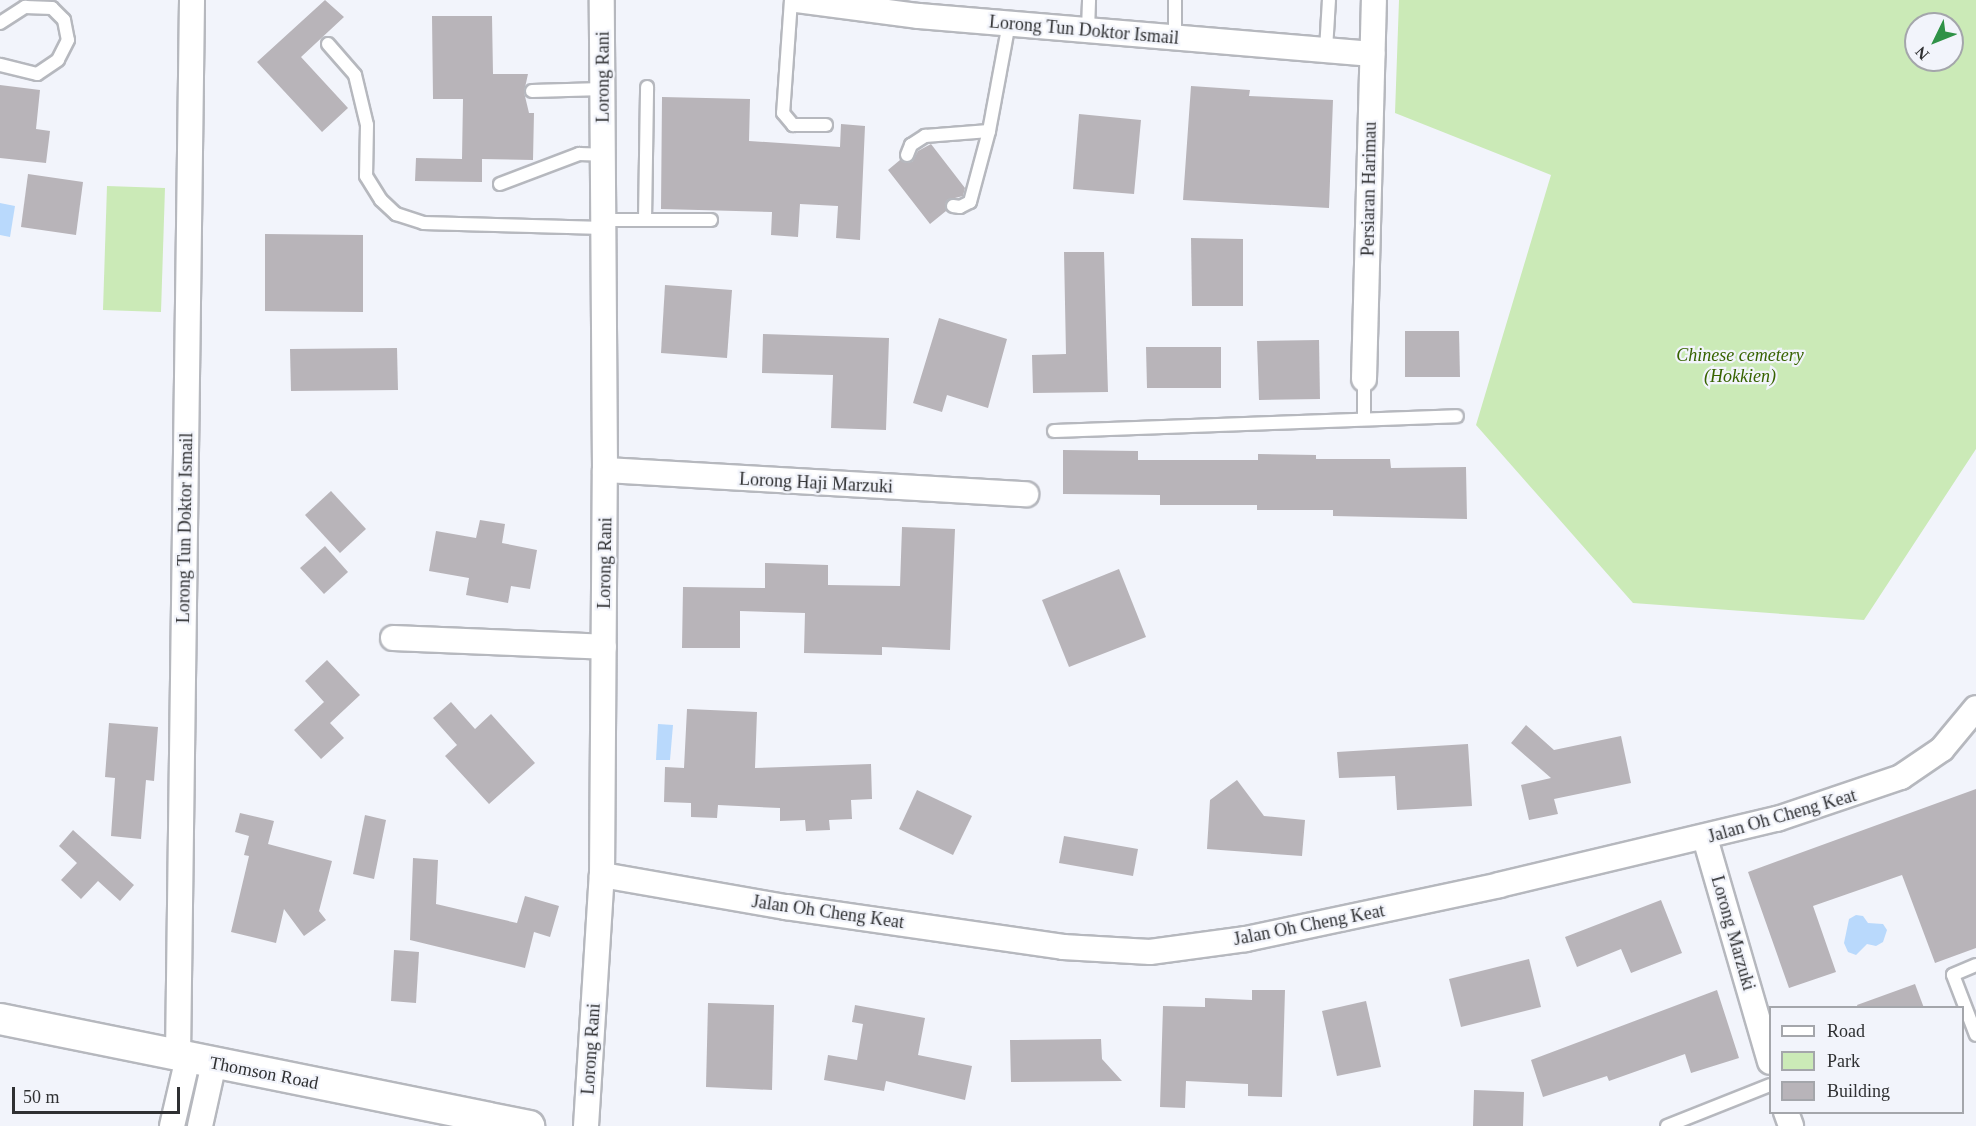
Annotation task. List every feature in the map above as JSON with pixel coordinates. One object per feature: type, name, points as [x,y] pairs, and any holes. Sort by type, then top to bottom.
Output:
[{"type":"street","name":"Lorong Tun Doktor Ismail","points":[[192,0],[194,1059]]},
{"type":"street","name":"Lorong Rani","points":[[586,1126],[602,875],[605,470],[602,0]]},
{"type":"street","name":"Lorong Tun Doktor Ismail","points":[[797,0],[919,8],[1009,24],[1372,54]]},
{"type":"street","name":"Persiaran Harimau","points":[[1364,379],[1374,0]]},
{"type":"street","name":"Lorong Haji Marzuki","points":[[605,470],[1026,494]]},
{"type":"street","points":[[393,638],[604,647]]},
{"type":"street","name":"Jalan Oh Cheng Keat","points":[[602,875],[786,907],[1063,947],[1150,952],[1246,939],[1705,838],[1866,792],[1901,777],[1942,749],[1975,711]]},
{"type":"street","name":"Lorong Marzuki","points":[[1705,838],[1769,1059]]},
{"type":"street","name":"Thomson Road","points":[[0,1019],[529,1126]]},
{"type":"street","points":[[172,1126],[194,1059]]},
{"type":"street","points":[[194,1059],[200,1126]]},
{"type":"lane","points":[[791,0],[783,112],[793,124],[826,125]]},
{"type":"lane","points":[[1088,30],[1089,0]]},
{"type":"lane","points":[[1175,0],[1175,37]]},
{"type":"lane","points":[[1326,50],[1329,0]]},
{"type":"lane","points":[[0,23],[25,8],[52,8],[64,20],[68,40],[58,60],[37,74],[0,65]]},
{"type":"lane","points":[[953,206],[960,207],[970,202],[989,131],[1009,24]]},
{"type":"lane","points":[[328,44],[355,75],[368,124],[366,176],[381,200],[396,214],[423,223],[604,224],[645,220],[711,220]]},
{"type":"lane","points":[[645,220],[647,87]]},
{"type":"lane","points":[[532,91],[603,89]]},
{"type":"lane","points":[[907,155],[911,145],[925,136],[989,131]]},
{"type":"lane","points":[[500,184],[579,154],[603,155]]},
{"type":"lane","points":[[1364,379],[1364,418]]},
{"type":"lane","points":[[1054,431],[1457,416]]},
{"type":"lane","points":[[1976,965],[1953,975],[1976,1035]]},
{"type":"lane","points":[[1667,1126],[1769,1085]]},
{"type":"green space","name":"Chinese cemetery (Hokkien)","points":[[1399,0],[1976,0],[1976,449],[1864,620],[1633,603],[1476,425],[1551,175],[1395,113]]},
{"type":"green space","points":[[107,186],[165,188],[161,312],[103,310]]},
{"type":"water","points":[[0,203],[15,206],[10,237],[0,235]]},
{"type":"water","points":[[658,724],[673,725],[670,760],[656,760]]},
{"type":"water","points":[[1856,915],[1863,916],[1868,923],[1883,924],[1887,930],[1883,942],[1876,946],[1867,944],[1856,955],[1848,952],[1844,943],[1849,919]]},
{"type":"building","points":[[325,0],[344,17],[301,57],[348,108],[322,132],[257,62]]},
{"type":"building","points":[[432,16],[492,16],[493,74],[528,74],[524,92],[529,113],[534,113],[533,160],[482,159],[482,182],[415,181],[416,158],[462,159],[463,99],[433,99]]},
{"type":"building","points":[[0,85],[40,90],[36,129],[50,131],[46,163],[0,158]]},
{"type":"building","points":[[1191,86],[1250,90],[1249,96],[1333,100],[1329,208],[1183,200]]},
{"type":"building","points":[[662,97],[750,99],[749,141],[840,147],[841,124],[865,126],[860,240],[836,238],[838,206],[800,204],[798,237],[771,235],[772,212],[661,209]]},
{"type":"building","points":[[1079,114],[1141,120],[1134,194],[1073,189]]},
{"type":"building","points":[[931,144],[965,188],[963,196],[947,200],[946,211],[930,224],[888,170],[900,160],[912,162],[918,151]]},
{"type":"building","points":[[28,174],[83,182],[76,235],[21,227]]},
{"type":"building","points":[[265,234],[363,235],[363,312],[265,311]]},
{"type":"building","points":[[1191,238],[1243,239],[1243,306],[1192,306]]},
{"type":"building","points":[[1064,252],[1104,252],[1108,392],[1033,393],[1032,355],[1066,354]]},
{"type":"building","points":[[665,285],[732,290],[727,358],[661,353]]},
{"type":"building","points":[[939,318],[1007,339],[988,408],[947,395],[942,412],[913,403]]},
{"type":"building","points":[[1405,331],[1459,331],[1460,377],[1405,377]]},
{"type":"building","points":[[763,334],[889,338],[886,430],[831,428],[833,375],[762,373]]},
{"type":"building","points":[[1319,340],[1320,399],[1259,400],[1257,341]]},
{"type":"building","points":[[1146,347],[1221,347],[1221,388],[1147,388]]},
{"type":"building","points":[[397,348],[398,390],[291,391],[290,349]]},
{"type":"building","points":[[1063,450],[1138,451],[1138,460],[1258,460],[1258,454],[1316,455],[1316,459],[1390,459],[1391,468],[1466,467],[1467,519],[1333,516],[1333,510],[1257,510],[1257,505],[1160,505],[1160,495],[1063,494]]},
{"type":"building","points":[[331,491],[366,529],[340,553],[305,515]]},
{"type":"building","points":[[480,520],[505,524],[502,543],[537,550],[530,589],[511,586],[508,603],[466,595],[469,578],[429,571],[436,531],[476,538]]},
{"type":"building","points":[[902,527],[955,529],[950,650],[882,647],[882,655],[804,653],[805,613],[740,611],[740,648],[682,648],[683,587],[765,588],[765,563],[828,565],[828,585],[900,586]]},
{"type":"building","points":[[325,546],[348,572],[324,594],[300,568]]},
{"type":"building","points":[[1119,569],[1146,637],[1069,667],[1042,600]]},
{"type":"building","points":[[327,660],[360,695],[330,723],[344,738],[321,759],[294,730],[324,702],[305,681]]},
{"type":"building","points":[[451,702],[475,729],[491,714],[535,763],[489,804],[445,756],[457,745],[433,718]]},
{"type":"building","points":[[687,709],[757,712],[755,768],[871,764],[872,799],[851,800],[852,819],[829,820],[830,830],[806,831],[805,820],[780,821],[780,808],[718,805],[717,818],[691,817],[691,803],[664,802],[665,767],[684,768]]},
{"type":"building","points":[[109,723],[158,727],[154,781],[146,780],[141,839],[111,836],[115,778],[105,777]]},
{"type":"building","points":[[1526,725],[1554,750],[1621,736],[1631,783],[1554,799],[1558,814],[1529,820],[1521,785],[1551,778],[1511,743]]},
{"type":"building","points":[[1468,744],[1472,806],[1397,810],[1395,776],[1339,778],[1337,752]]},
{"type":"building","points":[[1237,780],[1264,816],[1305,820],[1302,856],[1207,849],[1210,800]]},
{"type":"building","points":[[1976,789],[1976,948],[1935,963],[1902,875],[1813,906],[1836,972],[1789,988],[1748,872]]},
{"type":"building","points":[[917,790],[972,816],[953,855],[899,829]]},
{"type":"building","points":[[240,813],[274,821],[268,844],[332,861],[319,911],[326,920],[304,936],[284,909],[276,943],[231,932],[249,856],[244,855],[249,836],[235,832]]},
{"type":"building","points":[[365,815],[386,820],[374,879],[353,874]]},
{"type":"building","points":[[73,830],[134,885],[120,901],[98,881],[81,899],[61,880],[77,863],[59,846]]},
{"type":"building","points":[[1064,836],[1138,849],[1133,876],[1059,863]]},
{"type":"building","points":[[413,858],[438,860],[436,904],[517,923],[525,896],[559,906],[550,937],[534,932],[525,968],[410,940]]},
{"type":"building","points":[[1661,900],[1682,953],[1631,973],[1621,949],[1577,967],[1565,937]]},
{"type":"building","points":[[394,950],[419,952],[416,1003],[391,1001]]},
{"type":"building","points":[[1529,959],[1541,1007],[1461,1027],[1449,979]]},
{"type":"building","points":[[1915,984],[1923,1006],[1857,1006]]},
{"type":"building","points":[[1252,990],[1285,990],[1282,1097],[1248,1096],[1248,1084],[1186,1081],[1185,1108],[1160,1107],[1163,1006],[1205,1007],[1205,998],[1252,1000]]},
{"type":"building","points":[[1717,990],[1739,1058],[1691,1073],[1685,1054],[1609,1081],[1607,1076],[1543,1097],[1531,1060]]},
{"type":"building","points":[[1366,1001],[1381,1067],[1337,1076],[1322,1011]]},
{"type":"building","points":[[708,1003],[774,1005],[772,1090],[706,1087]]},
{"type":"building","points":[[855,1005],[925,1018],[918,1055],[972,1066],[965,1100],[886,1081],[884,1091],[824,1080],[828,1055],[857,1060],[863,1024],[852,1022]]},
{"type":"building","points":[[1101,1039],[1102,1059],[1122,1081],[1011,1082],[1010,1040]]},
{"type":"building","points":[[1474,1090],[1524,1092],[1523,1126],[1473,1126]]}]
